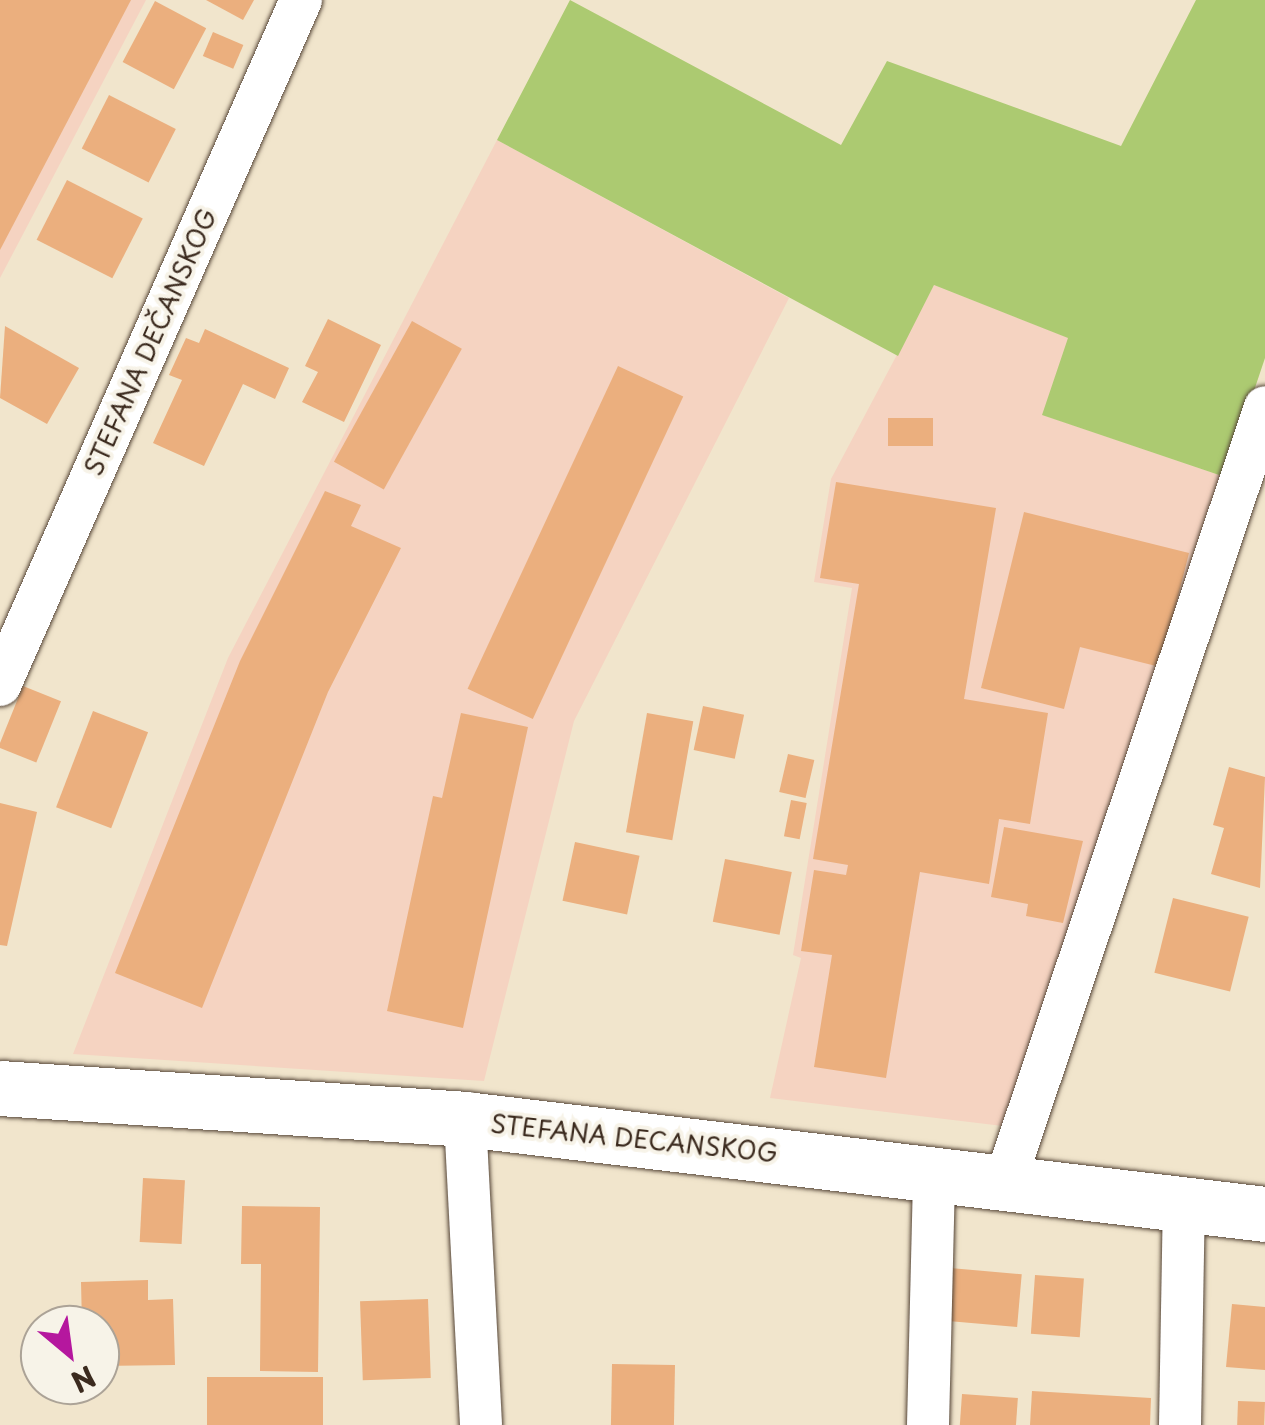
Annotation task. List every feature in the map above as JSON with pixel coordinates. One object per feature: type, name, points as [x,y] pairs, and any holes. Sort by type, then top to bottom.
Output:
[{"type":"main road","name":"STEFANA DECANSKOG","points":[[0,1088],[465,1119],[1006,1179],[1265,1214]]},
{"type":"street","name":"STEFANA DEČANSKOG","points":[[0,685],[301,0]]},
{"type":"street","points":[[1006,1179],[1265,407]]},
{"type":"street","points":[[465,1119],[481,1425]]},
{"type":"street","points":[[928,1425],[934,1172]]},
{"type":"street","points":[[1180,1425],[1184,1203]]},
{"type":"shaded area","points":[[0,0],[146,0],[0,278]]},
{"type":"shaded area","points":[[497,140],[789,298],[574,721],[484,1081],[73,1054],[228,658]]},
{"type":"shaded area","points":[[934,285],[1069,338],[1043,415],[1225,477],[1011,1127],[770,1098],[801,958],[793,955],[852,588],[814,582],[831,479]]},
{"type":"green space","points":[[570,0],[841,145],[887,61],[1121,146],[1196,0],[1265,0],[1265,358],[1225,477],[1042,415],[1068,338],[934,285],[898,356],[497,140]]},
{"type":"building","points":[[0,0],[131,0],[0,250]]},
{"type":"building","points":[[206,0],[254,0],[243,20]]},
{"type":"building","points":[[155,1],[206,28],[174,89],[123,62]]},
{"type":"building","points":[[213,32],[243,45],[233,69],[203,56]]},
{"type":"building","points":[[109,95],[176,129],[149,183],[82,148]]},
{"type":"building","points":[[67,180],[143,219],[112,278],[37,240]]},
{"type":"building","points":[[328,319],[381,345],[344,422],[302,402],[318,372],[305,366]]},
{"type":"building","points":[[412,321],[462,349],[384,489],[334,462]]},
{"type":"building","points":[[5,326],[79,368],[47,424],[0,398]]},
{"type":"building","points":[[205,329],[289,368],[275,399],[243,384],[204,466],[153,443],[182,380],[169,375],[186,338],[199,343]]},
{"type":"building","points":[[618,366],[683,396],[533,719],[468,689]]},
{"type":"building","points":[[888,418],[933,418],[933,446],[888,446]]},
{"type":"building","points":[[836,482],[996,508],[964,699],[1048,713],[1030,824],[999,819],[989,884],[920,872],[886,1078],[814,1067],[832,955],[801,951],[814,870],[846,875],[848,865],[813,859],[859,584],[820,578]]},
{"type":"building","points":[[325,491],[361,505],[351,526],[401,548],[328,692],[202,1008],[115,973],[240,661]]},
{"type":"building","points":[[1024,512],[1189,553],[1160,667],[1080,647],[1064,709],[981,688]]},
{"type":"building","points":[[23,686],[61,701],[36,763],[0,748]]},
{"type":"building","points":[[703,706],[744,715],[735,759],[694,750]]},
{"type":"building","points":[[93,711],[148,732],[111,828],[56,807]]},
{"type":"building","points":[[461,713],[528,727],[463,1028],[387,1011],[433,796],[442,798]]},
{"type":"building","points":[[647,713],[693,721],[672,840],[626,832]]},
{"type":"building","points":[[788,754],[814,760],[806,798],[779,792]]},
{"type":"building","points":[[1229,767],[1265,777],[1260,888],[1211,874],[1224,828],[1213,825]]},
{"type":"building","points":[[791,800],[807,803],[800,839],[784,836]]},
{"type":"building","points":[[0,803],[37,812],[7,946],[0,945]]},
{"type":"building","points":[[1004,827],[1083,841],[1063,923],[1026,916],[1028,904],[991,897]]},
{"type":"building","points":[[575,842],[640,856],[627,914],[563,901]]},
{"type":"building","points":[[725,859],[792,872],[780,935],[713,922]]},
{"type":"building","points":[[1173,898],[1249,917],[1230,992],[1154,973]]},
{"type":"building","points":[[143,1178],[185,1180],[182,1244],[140,1242]]},
{"type":"building","points":[[242,1206],[320,1207],[318,1372],[260,1371],[261,1264],[241,1264]]},
{"type":"building","points":[[950,1268],[1022,1274],[1017,1327],[945,1321]]},
{"type":"building","points":[[1035,1275],[1084,1278],[1080,1337],[1031,1334]]},
{"type":"building","points":[[148,1280],[148,1300],[173,1299],[175,1365],[120,1366],[120,1305],[82,1305],[81,1282]]},
{"type":"building","points":[[428,1299],[431,1378],[363,1380],[360,1301]]},
{"type":"building","points":[[1232,1304],[1265,1307],[1265,1370],[1226,1367]]},
{"type":"building","points":[[612,1364],[675,1365],[674,1425],[611,1425]]},
{"type":"building","points":[[207,1377],[323,1377],[323,1425],[207,1425]]},
{"type":"building","points":[[1032,1391],[1151,1398],[1150,1425],[1030,1425]]},
{"type":"building","points":[[962,1394],[1018,1398],[1016,1425],[960,1425]]},
{"type":"building","points":[[1238,1401],[1265,1402],[1264,1425],[1237,1425]]}]
